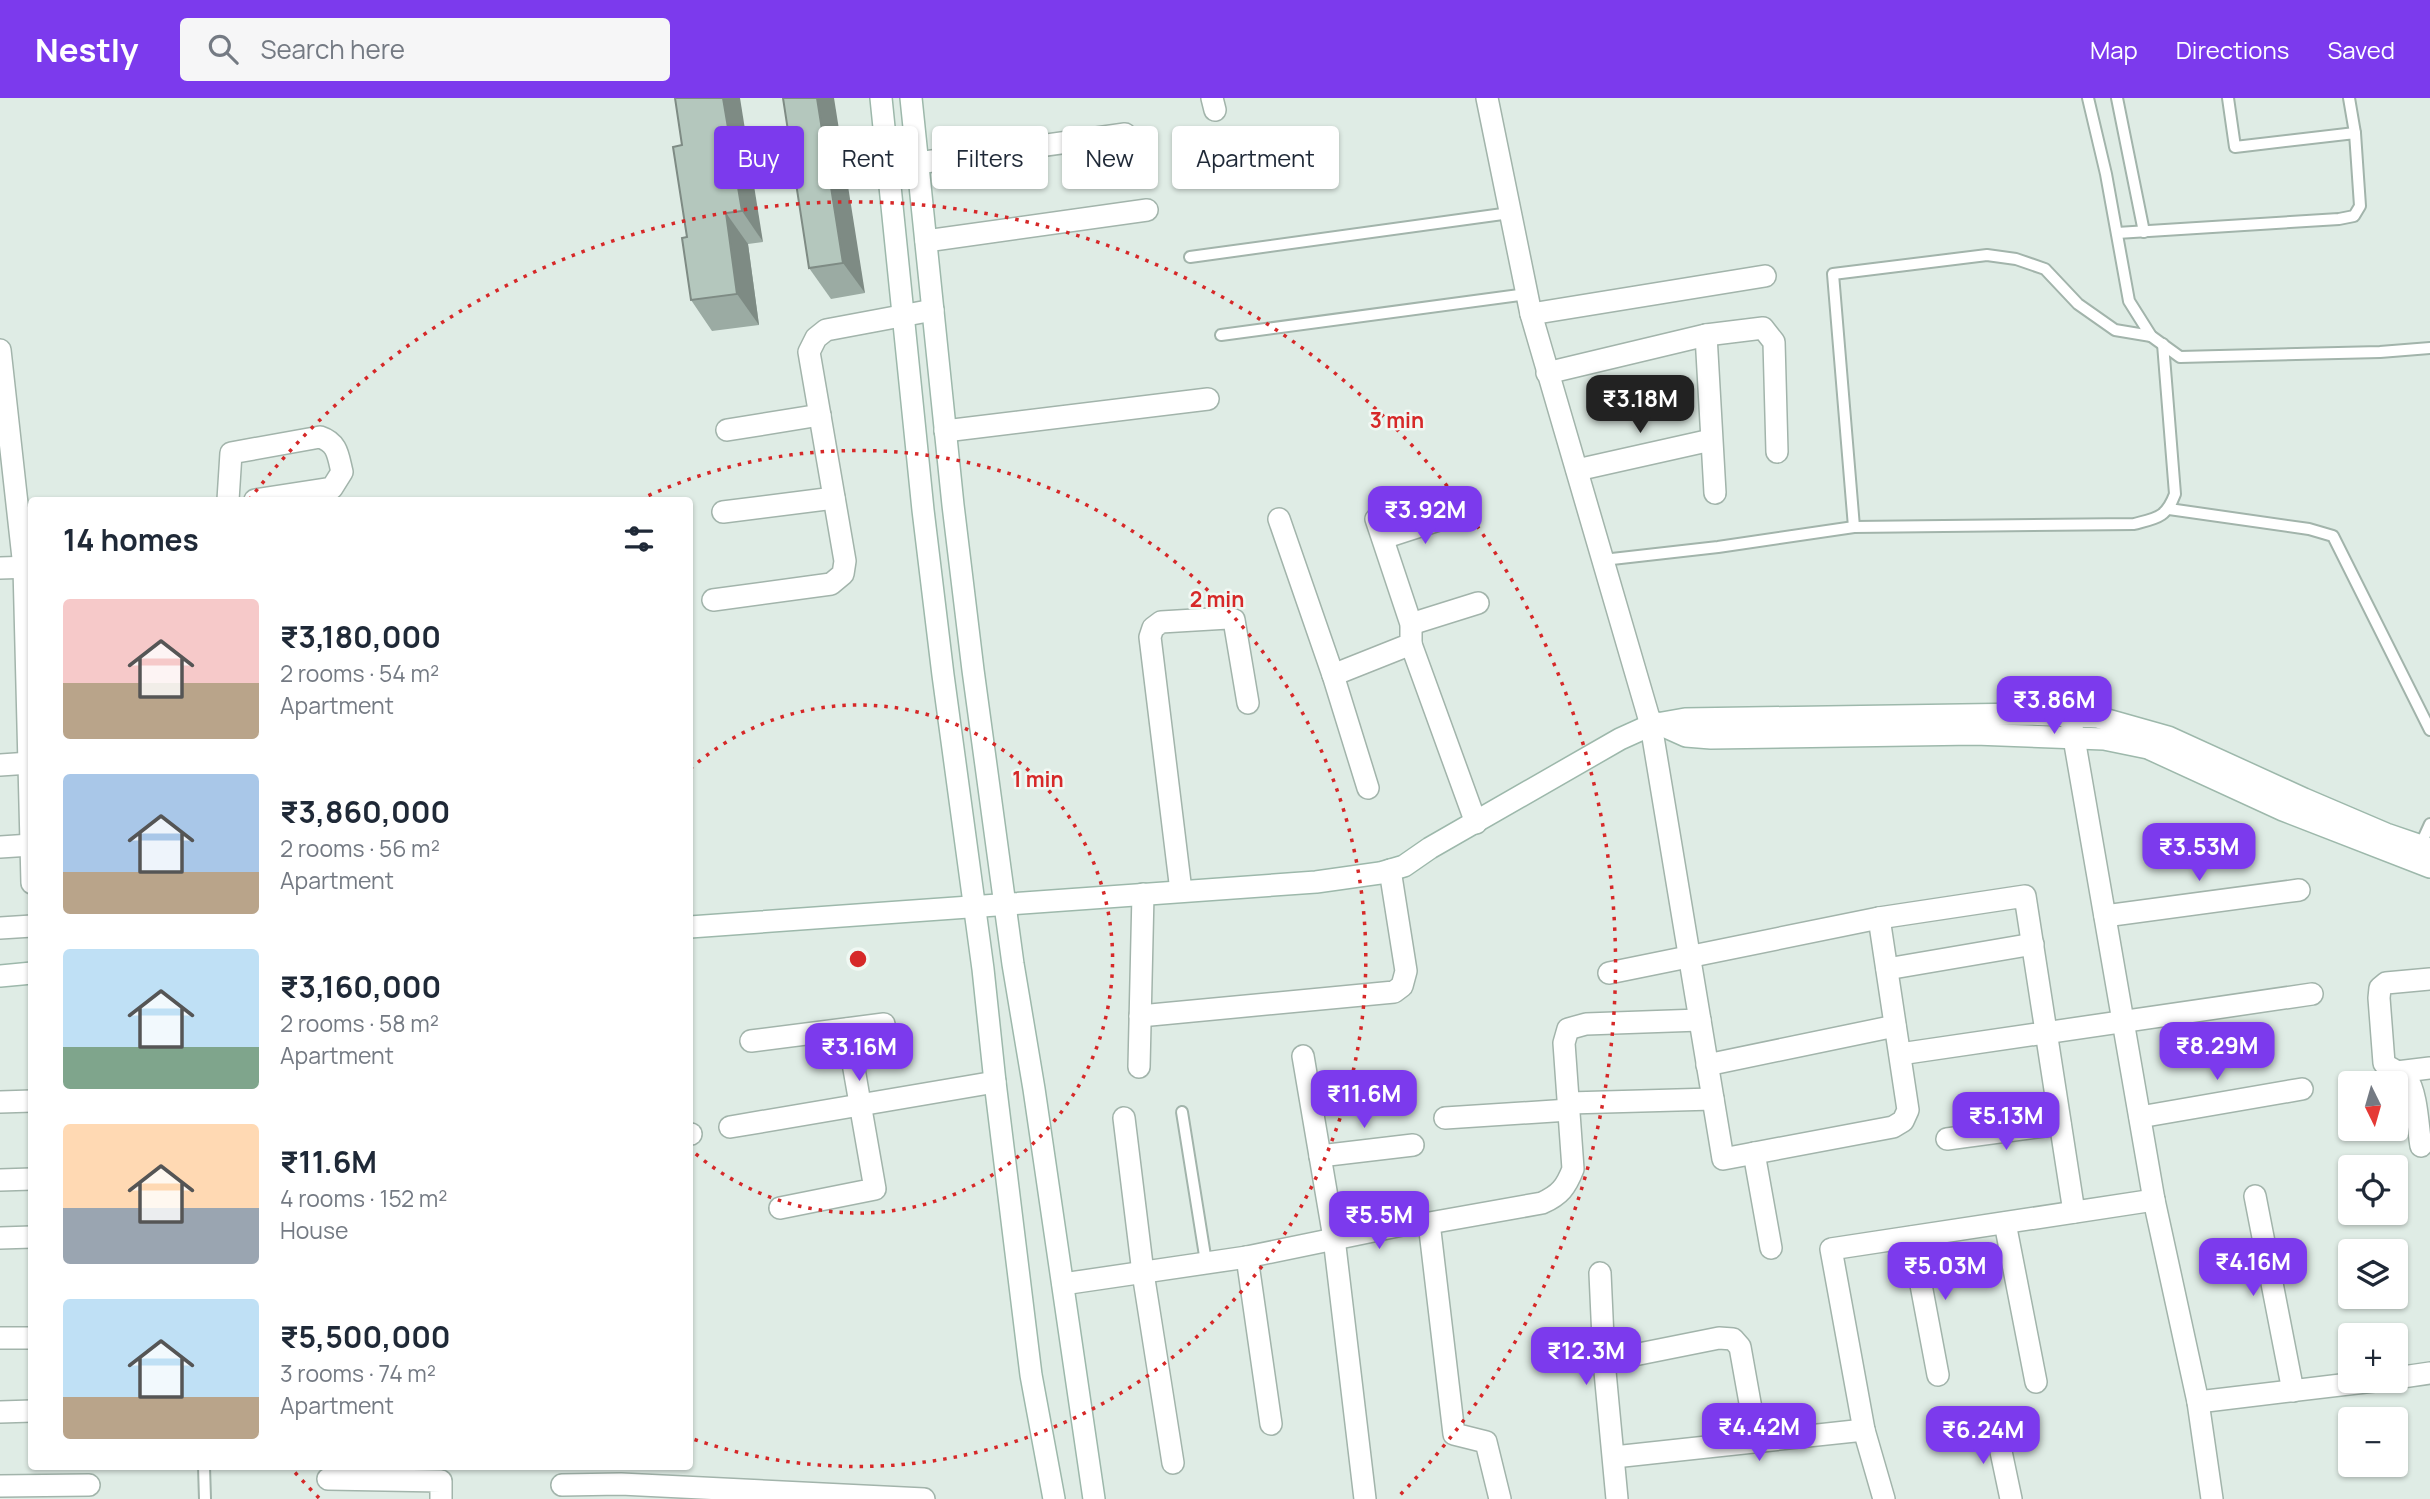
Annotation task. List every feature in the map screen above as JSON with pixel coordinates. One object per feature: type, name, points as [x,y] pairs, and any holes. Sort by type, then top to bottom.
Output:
[{"type":"street","points":[[881,98],[928,551],[975,907],[1031,1375],[1054,1499]]},
{"type":"street","points":[[911,98],[914,126]]},
{"type":"street","points":[[1487,98],[1529,304],[1547,373],[1654,724],[1723,1159],[1893,1127],[1903,1121],[1908,1110],[1879,918]]},
{"type":"street","points":[[1062,143],[918,163],[973,670],[1005,905],[1094,1499]]},
{"type":"street","points":[[926,241],[1147,210]]},
{"type":"street","points":[[1529,304],[1765,276]]},
{"type":"street","points":[[713,600],[831,584],[843,574],[845,561],[809,352],[816,338],[826,330],[933,310]]},
{"type":"street","points":[[1547,373],[1706,335],[1763,328],[1774,342],[1777,452]]},
{"type":"street","points":[[1706,335],[1715,493]]},
{"type":"street","points":[[0,350],[28,567],[0,568]]},
{"type":"street","points":[[945,431],[1208,399]]},
{"type":"street","points":[[727,430],[820,415]]},
{"type":"street","points":[[228,497],[231,453],[320,438],[330,440],[335,446],[342,472],[331,488],[274,497]]},
{"type":"street","points":[[1577,470],[1711,440]]},
{"type":"street","points":[[723,512],[834,498]]},
{"type":"street","points":[[1454,515],[1380,528],[1411,634],[1476,822]]},
{"type":"street","points":[[1279,519],[1333,675],[1368,788]]},
{"type":"street","points":[[1333,675],[1478,603]]},
{"type":"street","points":[[1181,891],[1150,638],[1153,628],[1161,622],[1228,618],[1234,620],[1248,703]]},
{"type":"street","points":[[693,927],[1316,882],[1390,870],[1404,866],[1620,739],[1654,724],[1685,719],[1736,717],[2028,714],[2072,726],[2104,739],[2148,748],[2283,810],[2430,867]]},
{"type":"street","points":[[2072,726],[2097,717],[2168,737],[2304,799],[2386,834],[2425,847]]},
{"type":"street","points":[[2072,726],[2154,1200],[2198,1402],[2213,1499]]},
{"type":"street","points":[[0,765],[28,763]]},
{"type":"street","points":[[0,847],[28,845]]},
{"type":"street","points":[[1140,1016],[1394,992],[1402,986],[1406,971],[1390,870]]},
{"type":"street","points":[[2105,916],[2299,890]]},
{"type":"street","points":[[1139,1067],[1143,894]]},
{"type":"street","points":[[1609,973],[1879,918],[2025,896],[2074,1212]]},
{"type":"street","points":[[0,928],[28,926]]},
{"type":"street","points":[[1887,970],[2032,944]]},
{"type":"street","points":[[0,976],[28,973]]},
{"type":"street","points":[[2394,1071],[2384,1063],[2380,989],[2386,983],[2430,978]]},
{"type":"street","points":[[1900,1055],[2312,994]]},
{"type":"street","points":[[1063,1284],[1247,1257],[1412,1223],[1424,1224],[1542,1203],[1556,1197],[1566,1188],[1573,1169],[1564,1043],[1568,1029],[1586,1024],[1700,1020]]},
{"type":"street","points":[[751,1041],[884,1024]]},
{"type":"street","points":[[1707,1065],[1895,1026]]},
{"type":"street","points":[[780,1208],[875,1189],[847,1029]]},
{"type":"street","points":[[1303,1056],[1334,1238],[1365,1499]]},
{"type":"street","points":[[2405,1071],[2430,1068]]},
{"type":"street","points":[[2408,1081],[2421,1146]]},
{"type":"street","points":[[730,1128],[995,1082]]},
{"type":"street","points":[[2140,1117],[2302,1089]]},
{"type":"street","points":[[1445,1118],[1569,1106],[1713,1099]]},
{"type":"street","points":[[0,1102],[28,1101]]},
{"type":"street","points":[[1124,1118],[1143,1273],[1172,1463]]},
{"type":"street","points":[[1947,1139],[2060,1124]]},
{"type":"street","points":[[1320,1156],[1413,1145]]},
{"type":"street","points":[[1754,1153],[1771,1248]]},
{"type":"street","points":[[0,1180],[28,1179]]},
{"type":"street","points":[[2255,1196],[2293,1391]]},
{"type":"street","points":[[1884,1499],[1864,1430],[1832,1249],[2154,1200]]},
{"type":"street","points":[[2005,1223],[2036,1382]]},
{"type":"street","points":[[1424,1224],[1430,1231],[1454,1434],[1486,1442],[1500,1499]]},
{"type":"street","points":[[0,1238],[28,1237]]},
{"type":"street","points":[[1912,1237],[1938,1375]]},
{"type":"street","points":[[1247,1257],[1271,1424]]},
{"type":"street","points":[[1600,1272],[1604,1361],[1617,1499]]},
{"type":"street","points":[[0,1338],[28,1338]]},
{"type":"street","points":[[1604,1361],[1719,1338],[1733,1339],[1740,1347],[1757,1442]]},
{"type":"street","points":[[2408,1376],[2430,1373]]},
{"type":"street","points":[[2198,1402],[2338,1385]]},
{"type":"street","points":[[0,1412],[28,1411]]},
{"type":"street","points":[[1995,1423],[2011,1499]]},
{"type":"street","points":[[1614,1457],[1864,1430]]},
{"type":"street","points":[[328,1479],[441,1481],[441,1499]]},
{"type":"street","points":[[562,1483],[620,1492],[924,1499]]},
{"type":"street","points":[[0,1486],[89,1485]]},
{"type":"lane","points":[[2088,98],[2129,302],[2151,335],[2180,357],[2380,352],[2430,348]]},
{"type":"lane","points":[[2117,98],[2144,232]]},
{"type":"lane","points":[[2228,98],[2235,147],[2355,133]]},
{"type":"lane","points":[[2117,233],[2354,216],[2360,206],[2355,133],[2349,98]]},
{"type":"lane","points":[[1190,257],[1510,213]]},
{"type":"lane","points":[[1854,527],[1833,274],[1987,255],[2016,259],[2045,269],[2078,304],[2115,330],[2151,335]]},
{"type":"lane","points":[[1222,335],[1529,304]]},
{"type":"lane","points":[[1603,560],[1718,547],[1854,527],[2134,524],[2157,518],[2169,509],[2175,494],[2163,344]]},
{"type":"lane","points":[[2169,509],[2309,529],[2333,536],[2430,730]]},
{"type":"lane","points":[[2425,847],[2430,824]]},
{"type":"lane","points":[[1182,1112],[1206,1262]]},
{"type":"lane","points":[[204,1470],[205,1499]]},
{"type":"building","points":[[675,98],[723,98],[728,126],[714,126],[714,189],[738,189],[742,211],[726,213],[737,294],[691,300],[682,238],[687,237],[673,147],[682,145]]},
{"type":"building","points":[[783,98],[817,98],[821,126],[818,126],[818,189],[831,189],[843,263],[809,268],[797,189],[804,189],[804,126],[787,126]]}]
